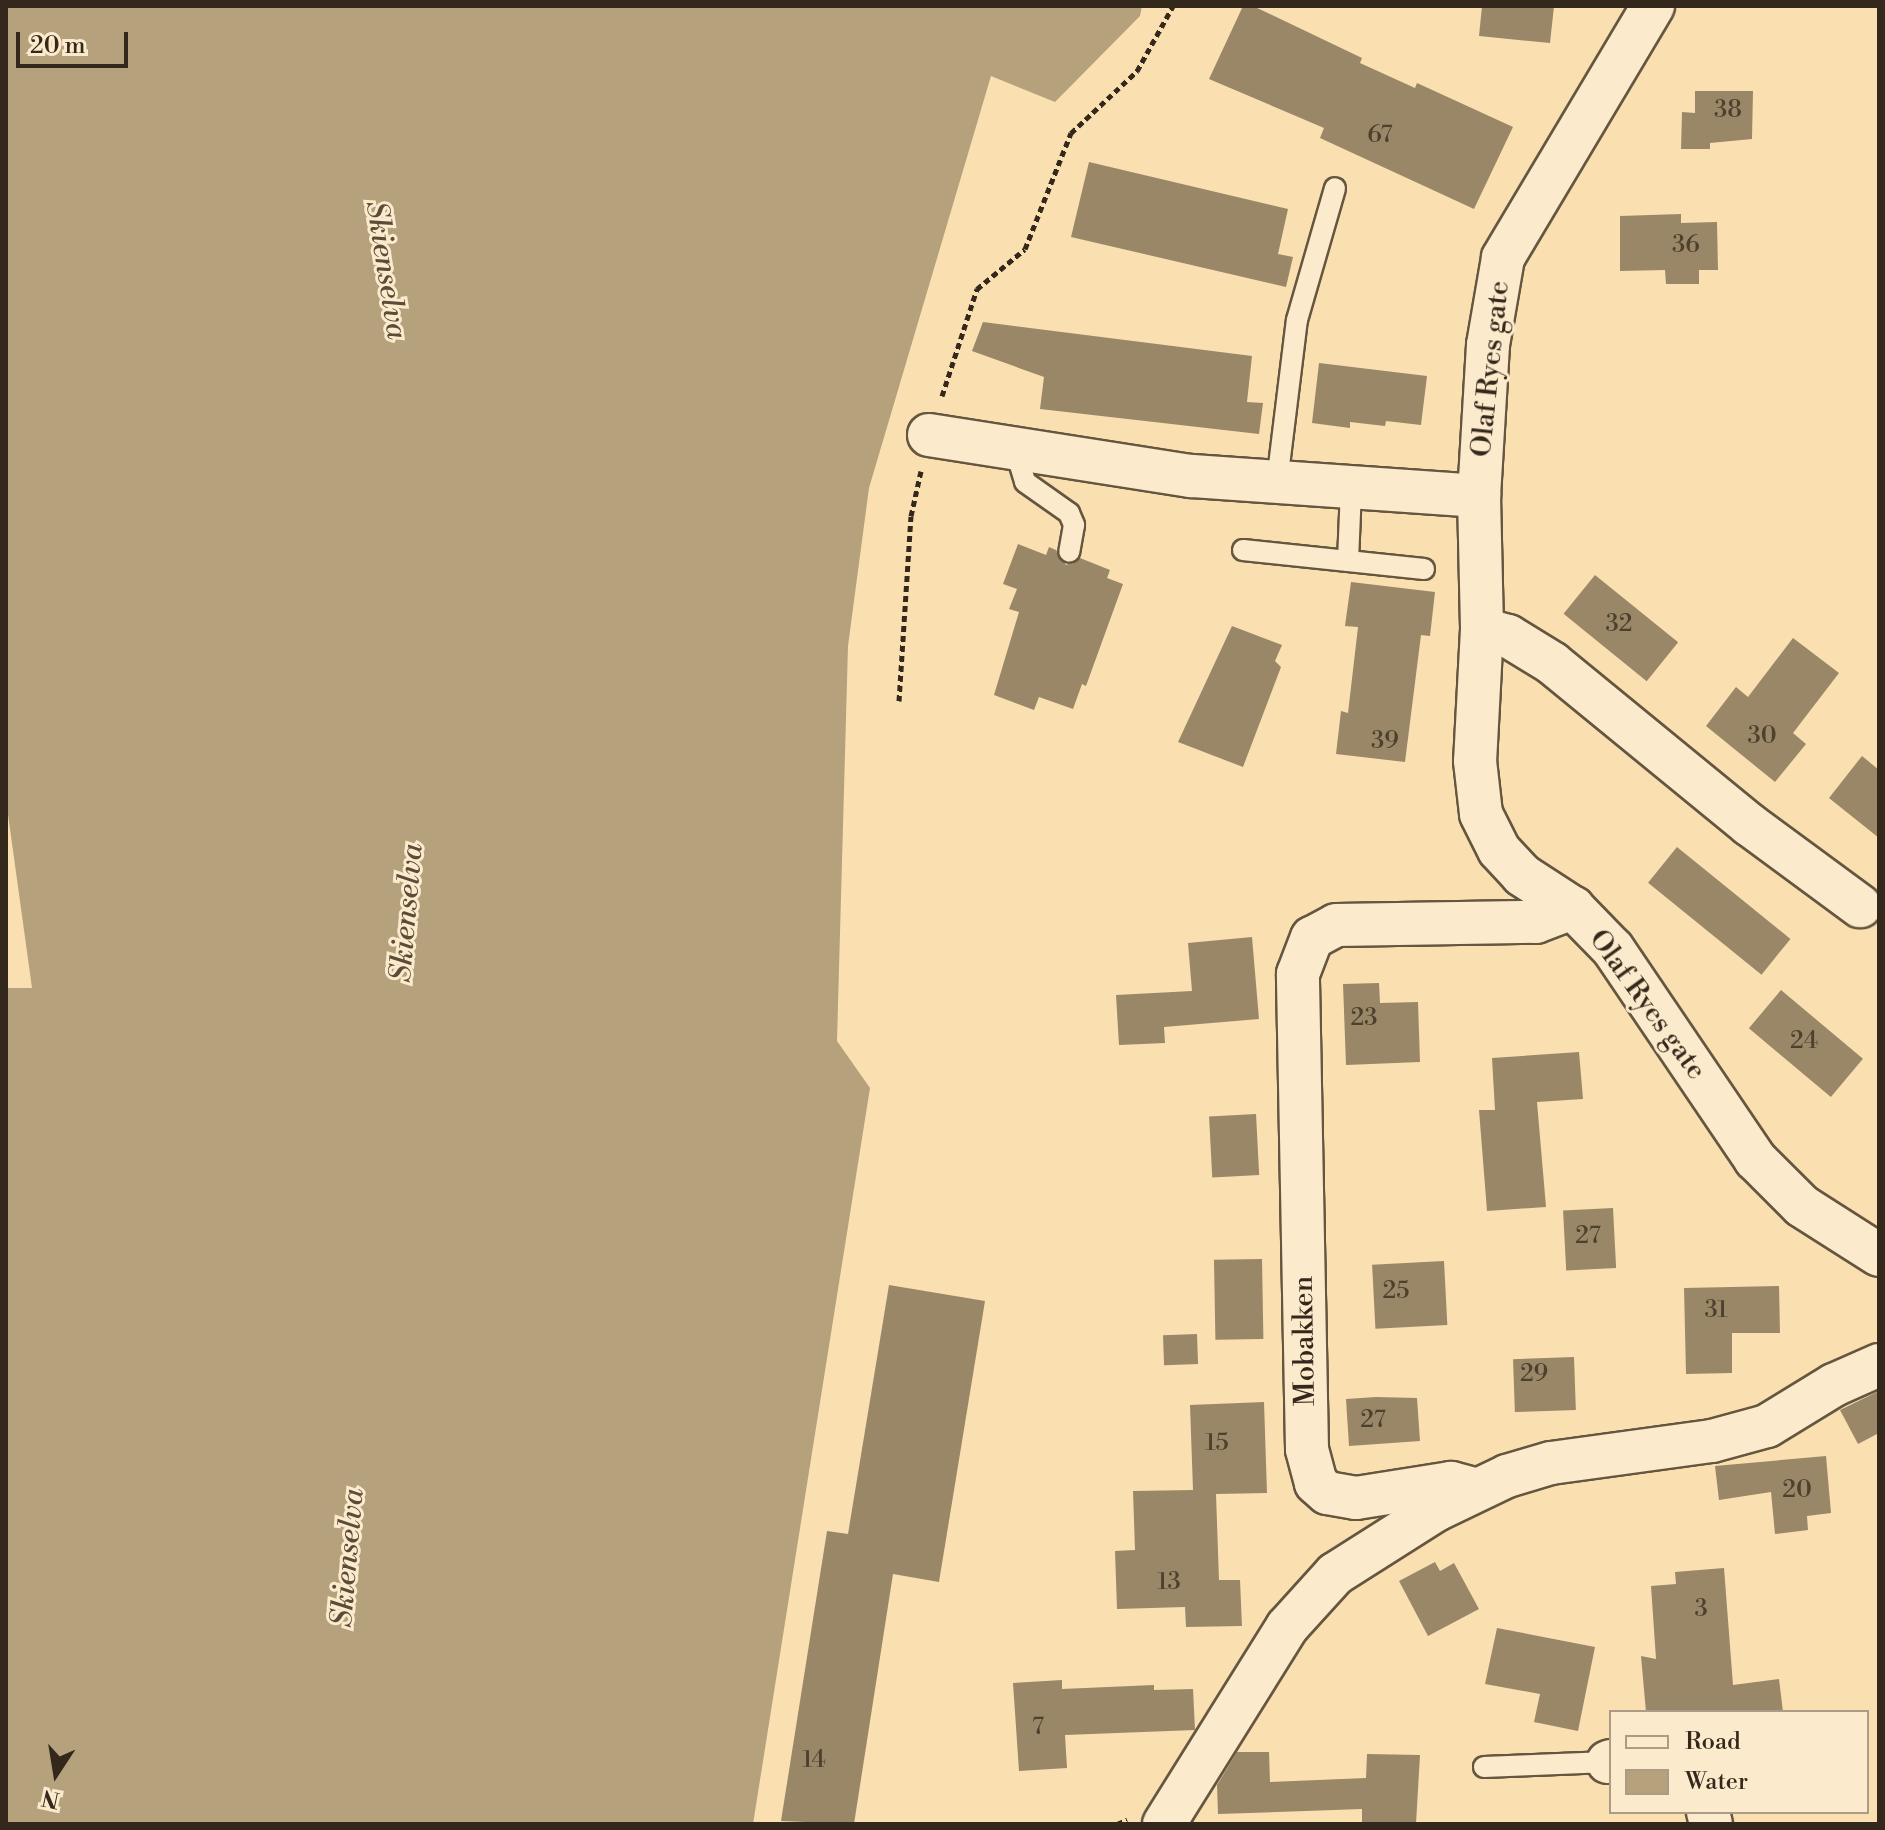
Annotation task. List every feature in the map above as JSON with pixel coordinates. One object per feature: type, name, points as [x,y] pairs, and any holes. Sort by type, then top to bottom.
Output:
[{"type":"street","name":"Olaf Ryes gate","points":[[1653,6],[1503,258],[1488,345],[1479,496],[1482,629],[1475,761],[1481,814],[1499,850],[1522,875],[1573,908],[1630,973],[1755,1159],[1802,1206],[1879,1255]]},
{"type":"street","points":[[929,435],[1016,452],[1277,482],[1351,490],[1479,496]]},
{"type":"street","points":[[1482,629],[1508,636],[1552,663],[1750,825],[1860,906]]},
{"type":"street","name":"Mobakken","points":[[1474,1489],[1451,1483],[1356,1498],[1327,1493],[1316,1483],[1307,1449],[1299,1034],[1302,956],[1324,928],[1416,921],[1536,922],[1573,908]]},
{"type":"street","name":"Mobakken","points":[[1164,1824],[1250,1680],[1287,1627],[1335,1574],[1474,1489],[1551,1463],[1712,1441],[1767,1426],[1834,1385],[1879,1365]]},
{"type":"lane","points":[[1277,482],[1300,304],[1335,188]]},
{"type":"lane","points":[[1016,452],[1025,482],[1069,513],[1074,525],[1069,552]]},
{"type":"lane","points":[[1348,561],[1351,490]]},
{"type":"lane","points":[[1243,550],[1424,569]]},
{"type":"lane","points":[[1484,1767],[1609,1762]]},
{"type":"path","points":[[899,701],[911,516],[929,435],[977,289],[1025,249],[1071,133],[1137,71],[1173,6]]},
{"type":"water","name":"Skienselva","points":[[6,6],[1142,6],[1140,16],[1055,102],[991,76],[869,488],[848,646],[837,1041],[870,1088],[753,1824],[6,1824],[6,988],[32,988],[6,800]]},
{"type":"building","points":[[1243,6],[1253,6],[1362,58],[1360,63],[1415,88],[1417,83],[1513,127],[1474,209],[1320,138],[1324,128],[1209,79]]},
{"type":"building","points":[[1482,6],[1554,6],[1550,43],[1479,36]]},
{"type":"building","points":[[1695,91],[1753,91],[1752,139],[1710,143],[1710,149],[1681,149],[1682,112],[1695,113]]},
{"type":"building","points":[[1089,162],[1288,209],[1278,254],[1293,257],[1286,287],[1071,237]]},
{"type":"building","points":[[1681,214],[1681,223],[1717,222],[1718,270],[1699,270],[1699,284],[1666,284],[1665,270],[1620,271],[1620,216]]},
{"type":"building","points":[[983,322],[1252,356],[1247,402],[1263,403],[1259,434],[1040,409],[1044,377],[972,351]]},
{"type":"building","points":[[1319,363],[1427,376],[1421,425],[1386,421],[1385,426],[1350,422],[1350,428],[1312,423]]},
{"type":"building","points":[[1018,544],[1046,555],[1049,547],[1056,550],[1066,565],[1080,558],[1110,570],[1107,578],[1123,584],[1086,686],[1082,684],[1073,709],[1039,697],[1034,710],[994,695],[1019,612],[1009,609],[1017,589],[1003,584]]},
{"type":"building","points":[[1595,575],[1678,642],[1647,681],[1564,614]]},
{"type":"building","points":[[1351,582],[1435,592],[1430,636],[1421,635],[1405,762],[1336,754],[1341,711],[1348,713],[1358,627],[1345,626]]},
{"type":"building","points":[[1232,626],[1282,645],[1275,661],[1281,667],[1243,767],[1178,742]]},
{"type":"building","points":[[1793,638],[1839,673],[1793,733],[1806,744],[1775,782],[1706,726],[1736,687],[1748,697]]},
{"type":"building","points":[[1862,756],[1879,770],[1879,838],[1829,798]]},
{"type":"building","points":[[1677,847],[1790,939],[1762,975],[1648,883]]},
{"type":"building","points":[[1252,937],[1259,1019],[1164,1027],[1165,1043],[1119,1045],[1116,995],[1192,991],[1188,943]]},
{"type":"building","points":[[1379,983],[1380,1003],[1418,1002],[1420,1062],[1346,1065],[1343,984]]},
{"type":"building","points":[[1781,990],[1863,1059],[1831,1097],[1749,1028]]},
{"type":"building","points":[[1579,1052],[1583,1099],[1537,1102],[1546,1207],[1487,1211],[1479,1110],[1495,1110],[1492,1058]]},
{"type":"building","points":[[1256,1114],[1259,1175],[1212,1177],[1209,1116]]},
{"type":"building","points":[[1613,1208],[1616,1268],[1566,1271],[1563,1211]]},
{"type":"building","points":[[1262,1259],[1263,1339],[1215,1340],[1214,1260]]},
{"type":"building","points":[[1444,1261],[1447,1325],[1375,1329],[1372,1265]]},
{"type":"building","points":[[889,1285],[985,1301],[939,1582],[893,1574],[854,1824],[781,1821],[827,1531],[848,1534]]},
{"type":"building","points":[[1779,1286],[1780,1333],[1732,1333],[1732,1373],[1686,1374],[1684,1288]]},
{"type":"building","points":[[1197,1334],[1198,1364],[1164,1365],[1163,1335]]},
{"type":"building","points":[[1574,1357],[1576,1410],[1515,1412],[1513,1359]]},
{"type":"building","points":[[1879,1391],[1879,1433],[1858,1444],[1840,1410]]},
{"type":"building","points":[[1417,1398],[1420,1441],[1349,1446],[1346,1399]]},
{"type":"building","points":[[1264,1402],[1267,1493],[1216,1494],[1219,1580],[1240,1580],[1242,1626],[1186,1627],[1185,1607],[1117,1609],[1115,1551],[1135,1550],[1133,1491],[1193,1490],[1190,1405]]},
{"type":"building","points":[[1826,1456],[1831,1513],[1807,1516],[1808,1530],[1775,1534],[1771,1492],[1719,1500],[1715,1466]]},
{"type":"building","points":[[1435,1562],[1440,1571],[1454,1563],[1479,1609],[1428,1636],[1399,1581]]},
{"type":"building","points":[[1724,1568],[1733,1685],[1779,1679],[1783,1710],[1646,1710],[1641,1656],[1656,1659],[1651,1586],[1676,1584],[1675,1572]]},
{"type":"building","points":[[1497,1628],[1595,1647],[1578,1731],[1534,1722],[1540,1694],[1485,1684]]},
{"type":"building","points":[[1062,1680],[1062,1689],[1154,1685],[1154,1690],[1193,1689],[1195,1730],[1065,1735],[1067,1768],[1019,1771],[1013,1683]]},
{"type":"building","points":[[1237,1752],[1269,1752],[1270,1782],[1366,1778],[1367,1754],[1420,1755],[1416,1824],[1362,1824],[1362,1809],[1218,1814],[1217,1785]]}]
